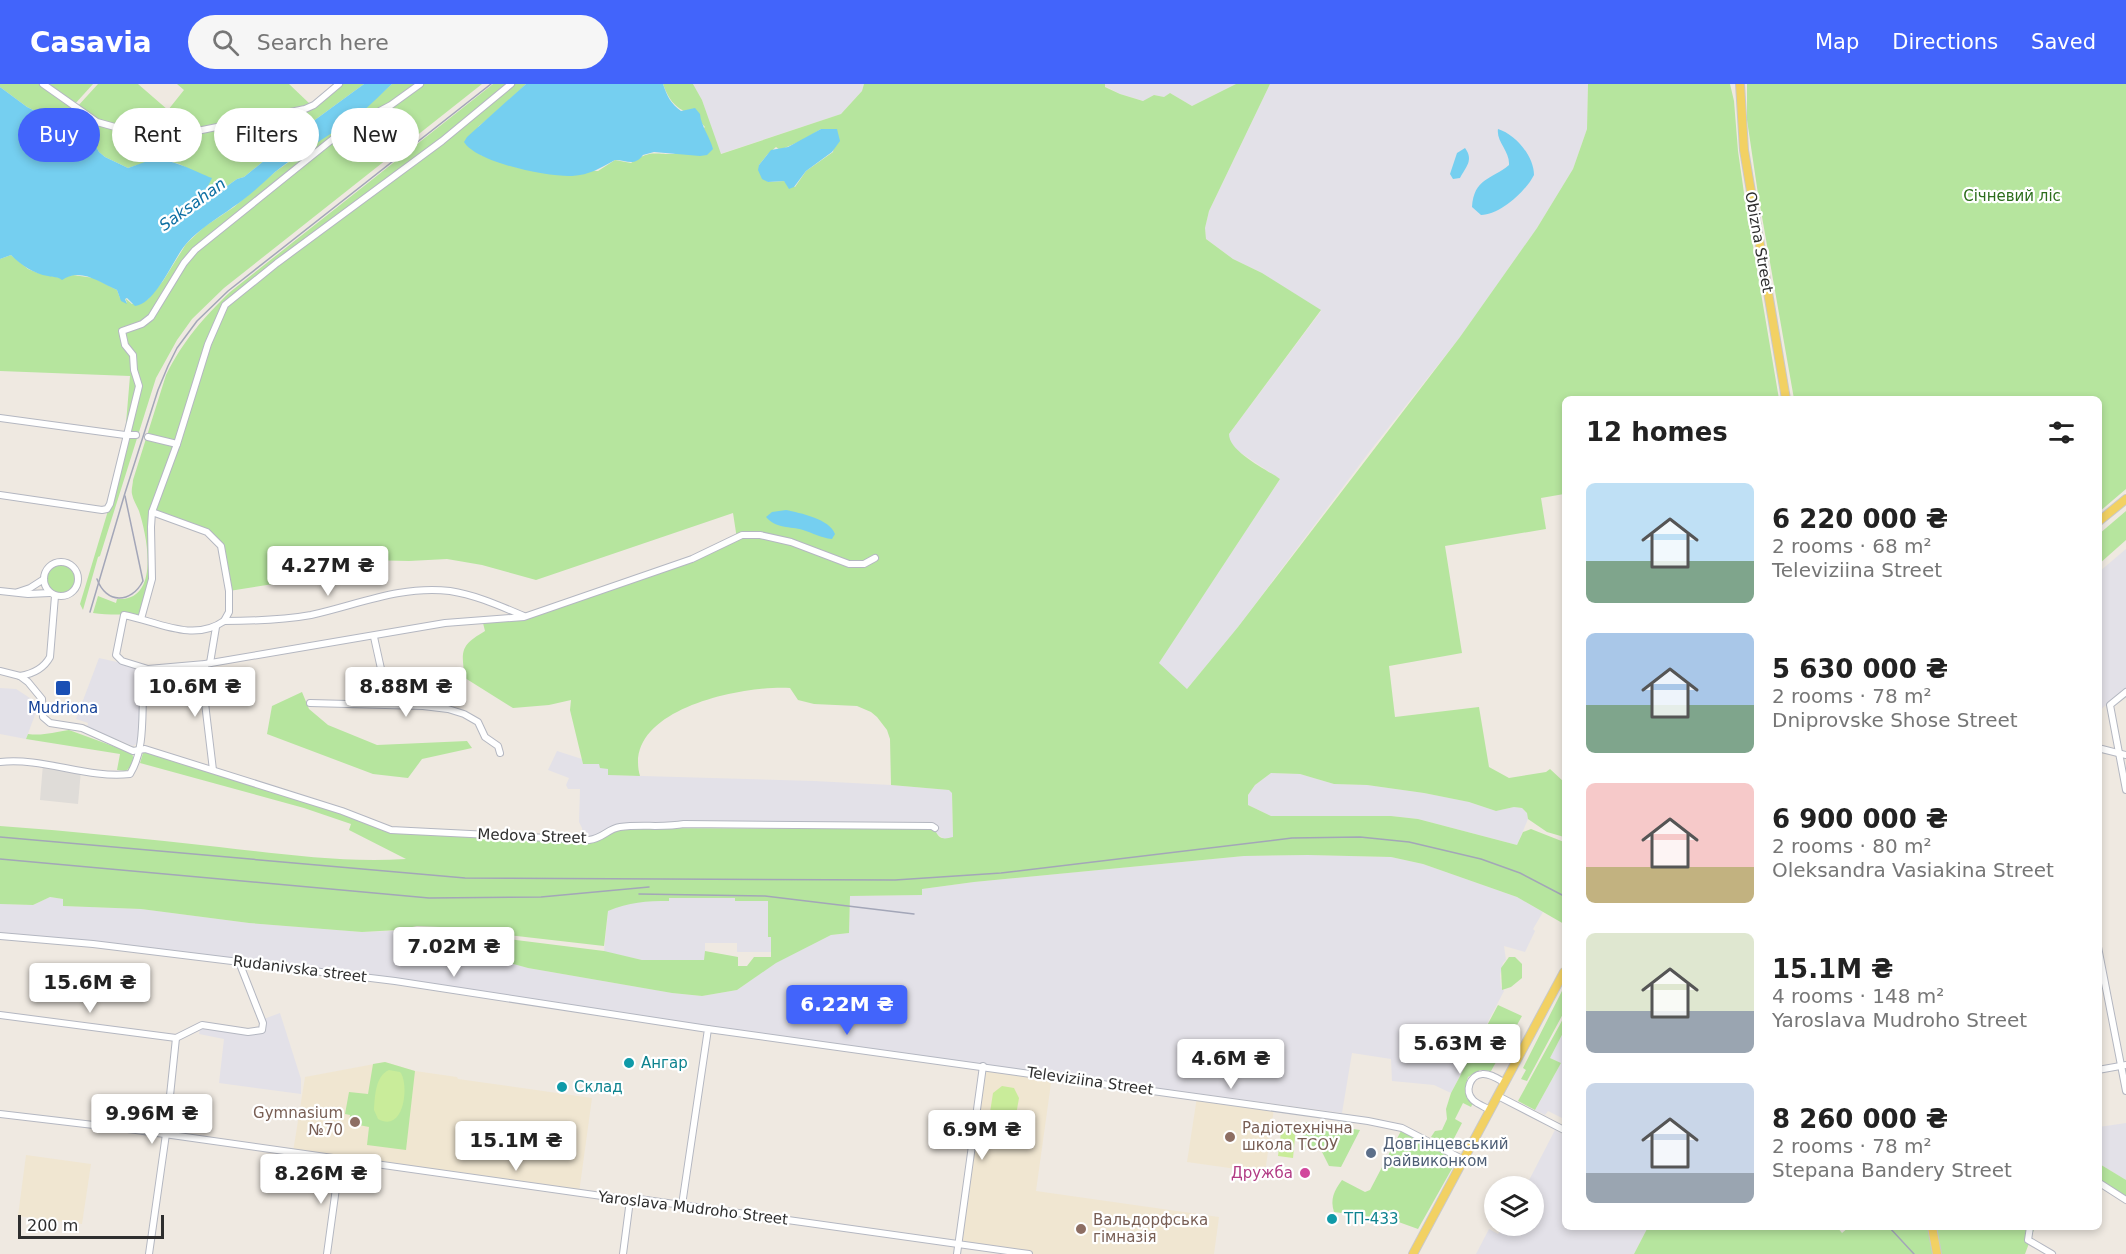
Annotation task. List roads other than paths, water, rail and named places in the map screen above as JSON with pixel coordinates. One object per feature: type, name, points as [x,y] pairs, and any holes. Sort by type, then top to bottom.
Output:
[{"type":"main road","name":"Obizna Street","points":[[1740,84],[1739,101],[1744,150],[1785,396]]},
{"type":"main road","points":[[2102,519],[2126,500]]},
{"type":"main road","points":[[1413,1254],[1562,976]]},
{"type":"main road","points":[[1933,1230],[1937,1254]]},
{"type":"street","points":[[43,84],[97,122],[158,140],[305,109],[314,105],[339,84]]},
{"type":"street","points":[[0,495],[107,509],[139,386],[134,370],[133,355],[125,345],[122,331],[141,324],[151,317],[184,263],[195,250],[344,130],[391,105],[420,84]]},
{"type":"street","points":[[141,619],[152,579],[152,512],[177,444],[208,344],[225,305],[277,263],[442,141],[511,84]]},
{"type":"street","points":[[0,418],[136,435]]},
{"type":"street","points":[[148,437],[177,444]]},
{"type":"street","points":[[152,512],[207,532],[221,546],[229,591],[229,612],[224,621],[216,627],[189,631],[124,615],[116,655],[122,661],[148,669],[207,663],[445,623],[524,617],[692,559],[742,535],[760,535],[791,542],[849,564],[864,564],[874,558]]},
{"type":"street","points":[[0,591],[52,594],[66,596],[75,590],[78,579],[75,570],[66,563],[56,563],[46,570],[44,585],[52,594],[50,657],[47,663],[20,676],[0,671]]},
{"type":"street","points":[[16,592],[30,588],[44,579]]},
{"type":"street","points":[[224,621],[290,618],[373,597],[435,590],[466,594],[500,605],[524,617]]},
{"type":"street","points":[[213,770],[205,703],[207,663],[216,627]]},
{"type":"street","points":[[374,636],[389,705]]},
{"type":"street","points":[[0,762],[39,764],[116,776],[130,774],[136,764],[139,750],[144,680],[148,669]]},
{"type":"street","name":"Medova Street","points":[[20,676],[40,696],[43,717],[50,723],[82,728],[133,751],[145,748],[391,830],[589,840],[599,838],[613,828],[622,826],[684,824],[932,826],[935,828]]},
{"type":"street","points":[[2126,692],[2110,705],[2122,755],[2126,790]]},
{"type":"street","points":[[310,703],[437,707],[464,714],[480,725],[485,737],[498,746],[500,753]]},
{"type":"street","points":[[2102,749],[2122,755]]},
{"type":"street","name":"Rudanivska street","points":[[0,936],[93,944],[395,981],[708,1029]]},
{"type":"street","points":[[0,1015],[176,1038],[202,1025],[248,1032],[262,1030],[262,1023],[239,962]]},
{"type":"street","points":[[2102,965],[2124,1065],[2126,1091]]},
{"type":"street","points":[[682,1205],[708,1029]]},
{"type":"street","name":"Televiziina Street","points":[[708,1029],[1392,1125],[1417,1135],[1464,1160]]},
{"type":"street","points":[[149,1254],[166,1134],[176,1038]]},
{"type":"street","points":[[2102,1069],[2124,1065]]},
{"type":"street","points":[[957,1254],[984,1066]]},
{"type":"street","points":[[1490,1110],[1471,1096],[1469,1087],[1471,1079],[1476,1075],[1487,1074],[1505,1083]]},
{"type":"street","points":[[1498,1096],[1562,1129]]},
{"type":"street","name":"Yaroslava Mudroho Street","points":[[0,1114],[166,1134],[1029,1254]]},
{"type":"street","points":[[327,1254],[340,1159]]},
{"type":"street","points":[[2102,1185],[2126,1200]]},
{"type":"street","points":[[623,1254],[630,1200]]},
{"type":"street","points":[[2030,1230],[2028,1240],[2052,1254]]},
{"type":"water","points":[[364,84],[392,84],[366,108],[331,108]]},
{"type":"water","points":[[526,84],[663,84],[670,99],[681,111],[695,108],[700,114],[713,149],[707,155],[700,156],[654,152],[643,155],[637,161],[615,160],[590,173],[572,176],[547,174],[514,167],[471,150],[464,142],[467,137]]},
{"type":"water","points":[[0,87],[29,108],[18,108],[18,162],[100,162],[100,153],[112,162],[128,168],[146,162],[170,162],[212,178],[207,188],[177,215],[181,219],[237,179],[244,177],[262,162],[288,162],[244,199],[197,233],[181,251],[164,280],[143,303],[135,306],[127,298],[125,299],[127,304],[121,301],[117,290],[83,276],[69,276],[62,280],[43,275],[23,266],[11,255],[0,259]]},
{"type":"water","points":[[331,108],[331,133],[319,142],[319,117]]},
{"type":"water","points":[[821,129],[837,129],[840,141],[832,152],[806,171],[794,187],[789,189],[784,181],[768,182],[762,179],[758,170],[759,165],[771,150],[788,147]]},
{"type":"water","points":[[1498,129],[1511,136],[1527,153],[1534,175],[1512,201],[1496,211],[1481,215],[1472,207],[1476,190],[1484,181],[1509,165]]},
{"type":"water","points":[[1465,148],[1469,156],[1468,163],[1460,178],[1453,179],[1450,174],[1457,153]]},
{"type":"water","points":[[786,510],[821,521],[827,524],[835,534],[832,539],[824,538],[803,530],[774,524],[766,517],[772,512]]},
{"type":"tram line","points":[[90,612],[158,390],[177,348],[197,321],[228,291],[491,84]]},
{"type":"tram line","points":[[97,579],[106,593],[119,598],[132,594],[143,581],[125,496]]},
{"type":"railway","points":[[0,837],[465,878],[895,880],[1001,873],[1292,838],[1360,837],[1409,842],[1481,859],[1520,873],[1562,895]]},
{"type":"railway","points":[[0,859],[429,898],[541,897],[649,887]]},
{"type":"railway","points":[[639,894],[765,896],[914,914]]},
{"type":"railway","points":[[1892,1230],[1914,1254]]},
{"type":"place","name":"Mudriona","points":[[63,688]]},
{"type":"place","name":"Ангар","points":[[629,1063]]},
{"type":"place","name":"Склад","points":[[562,1087]]},
{"type":"place","name":"Gymnasium №70","points":[[355,1122]]},
{"type":"place","name":"Радіотехнічна школа ТСОУ","points":[[1230,1137]]},
{"type":"place","name":"Довгінцевський райвиконком","points":[[1371,1153]]},
{"type":"place","name":"Дружба","points":[[1305,1173]]},
{"type":"place","name":"ТП-433","points":[[1332,1219]]},
{"type":"place","name":"Вальдорфська гімназія","points":[[1081,1229]]},
{"type":"park label","name":"Січневий ліс","points":[[2012,196]]},
{"type":"water label","name":"Saksahan","points":[[192,204]]}]
